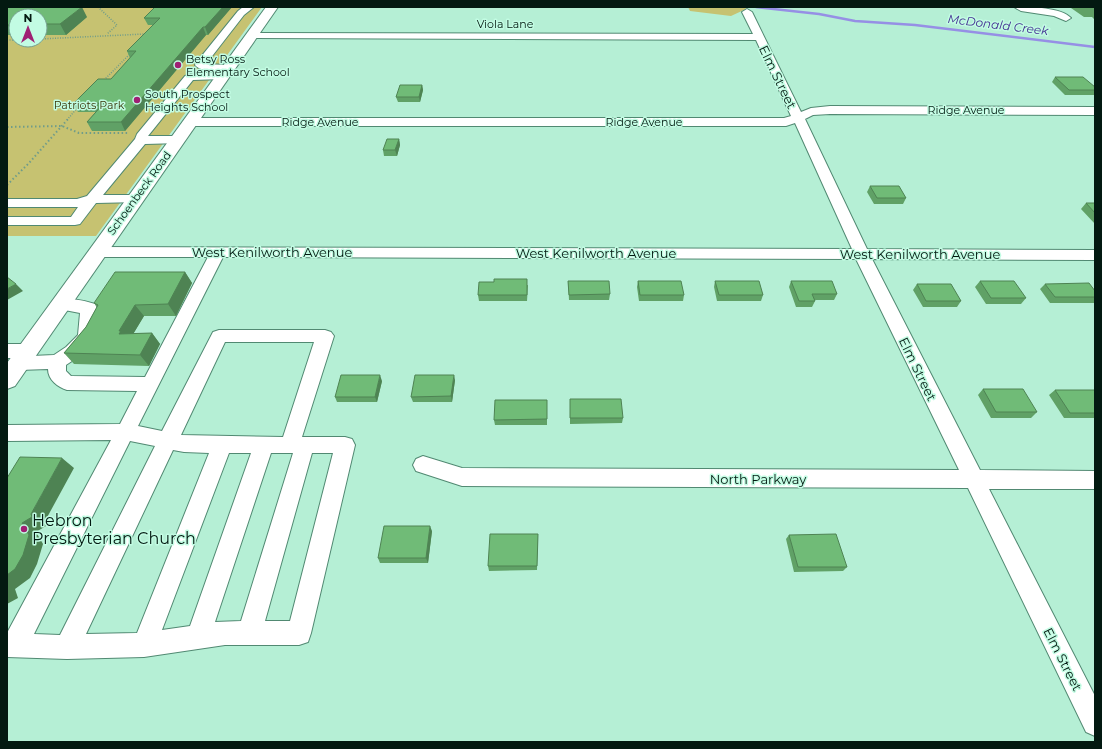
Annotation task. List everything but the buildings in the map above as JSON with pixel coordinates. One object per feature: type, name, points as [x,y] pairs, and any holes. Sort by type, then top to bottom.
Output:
[{"type":"main road","name":"Schoenbeck Road","points":[[7,380],[17,355],[60,304],[272,7]]},
{"type":"street","points":[[194,76],[194,73],[241,13],[249,7]]},
{"type":"street","points":[[1019,7],[1041,12],[1059,13],[1066,18]]},
{"type":"street","name":"Elm Street","points":[[747,12],[798,117],[861,253],[1095,723]]},
{"type":"street","name":"Viola Lane","points":[[252,35],[759,37]]},
{"type":"street","points":[[200,65],[226,72]]},
{"type":"street","points":[[142,140],[141,137],[150,124],[189,78],[226,72]]},
{"type":"street","name":"Ridge Avenue","points":[[191,122],[786,122],[811,112],[830,110],[1095,111]]},
{"type":"street","points":[[7,220],[75,221],[138,143],[142,140],[177,140]]},
{"type":"street","points":[[7,203],[78,203],[92,199],[135,199]]},
{"type":"street","name":"West Kenilworth Avenue","points":[[97,252],[861,253],[1095,255]]},
{"type":"street","points":[[7,433],[125,432],[184,444],[346,445],[299,633],[225,633],[144,645],[67,647],[11,645],[125,432],[218,252]]},
{"type":"street","points":[[17,355],[57,362],[72,352],[86,337],[89,308],[60,304]]},
{"type":"street","points":[[67,647],[166,441],[219,336],[325,336],[249,633]]},
{"type":"street","points":[[57,362],[57,374],[67,383],[150,384]]},
{"type":"street","points":[[144,645],[222,444]]},
{"type":"street","points":[[198,637],[264,444]]},
{"type":"street","name":"North Parkway","points":[[423,465],[462,477],[1095,480]]},
{"type":"path","points":[[98,7],[116,25],[107,34]]},
{"type":"path","points":[[48,38],[107,34],[150,34]]},
{"type":"path","points":[[100,85],[135,50]]},
{"type":"path","points":[[7,185],[29,163],[79,106]]},
{"type":"path","points":[[7,127],[62,126],[79,133],[132,133],[139,124],[150,124]]},
{"type":"green space","name":"Patriots Park","points":[[7,7],[262,7],[96,236],[7,236]]},
{"type":"green space","points":[[688,7],[745,7],[746,9],[731,16],[690,11]]},
{"type":"waterway","name":"McDonald Creek","points":[[756,7],[819,14],[855,21],[915,25],[1095,47]]},
{"type":"place","name":"Betsy Ross Elementary School","points":[[178,65]]},
{"type":"place","name":"South Prospect Heights School","points":[[137,100]]},
{"type":"place","name":"Hebron Presbyterian Church","points":[[24,529]]}]
